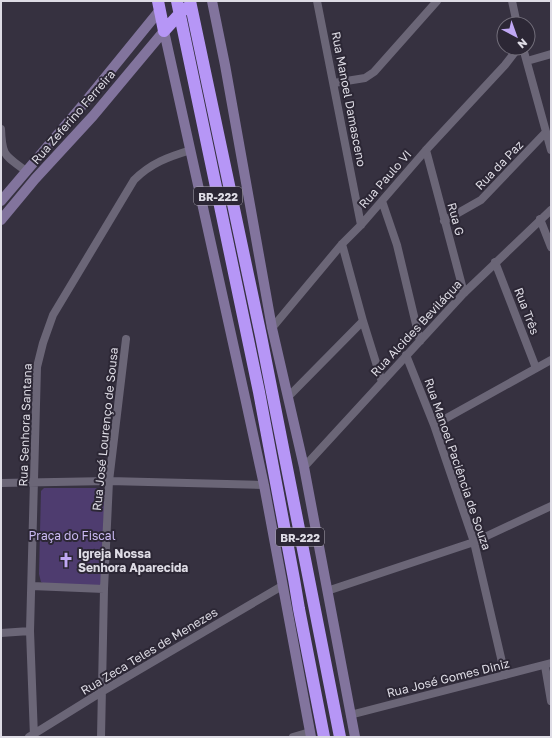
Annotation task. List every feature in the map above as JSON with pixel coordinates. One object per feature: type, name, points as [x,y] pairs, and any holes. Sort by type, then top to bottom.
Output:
[{"type":"highway","name":"BR-222","points":[[177,1],[259,392],[324,737]]},
{"type":"highway","name":"BR-222","points":[[190,1],[261,336],[340,737]]},
{"type":"highway","points":[[164,31],[190,1]]},
{"type":"highway","name":"BR-222","points":[[162,4],[164,31]]},
{"type":"main road","points":[[212,1],[272,328],[304,467],[355,737]]},
{"type":"main road","name":"Rua Zeferino Ferreira","points":[[1,201],[81,107],[162,4]]},
{"type":"main road","name":"Rua Zeferino Ferreira","points":[[1,220],[93,116],[164,31]]},
{"type":"main road","name":"BR-222","points":[[164,31],[264,485],[311,734]]},
{"type":"main road","points":[[81,107],[93,116]]},
{"type":"street","points":[[334,83],[365,78],[374,72],[437,1]]},
{"type":"street","points":[[513,1],[516,16]]},
{"type":"street","name":"Rua Manoel Damasceno","points":[[320,3],[361,225]]},
{"type":"street","points":[[527,61],[551,54]]},
{"type":"street","name":"Rua Paulo VI","points":[[272,328],[342,244],[361,225],[426,150],[512,56]]},
{"type":"street","points":[[526,56],[548,120],[546,132],[551,150]]},
{"type":"street","points":[[1,129],[2,148],[5,154],[26,171]]},
{"type":"street","name":"Rua da Paz","points":[[444,221],[481,200],[546,132]]},
{"type":"street","name":"Rua Senhora Santana","points":[[32,736],[30,631],[37,367],[53,315],[134,180],[144,170],[170,156],[191,150]]},
{"type":"street","name":"Rua G","points":[[426,150],[464,293]]},
{"type":"street","points":[[382,201],[397,245],[420,341]]},
{"type":"street","name":"Rua Alcides Beviláqua","points":[[304,467],[464,293],[551,210]]},
{"type":"street","points":[[540,219],[551,247]]},
{"type":"street","points":[[342,244],[363,321],[382,382]]},
{"type":"street","name":"Rua Três","points":[[495,262],[536,368]]},
{"type":"street","points":[[288,397],[363,321]]},
{"type":"street","name":"Rua José Lourenço de Sousa","points":[[101,737],[104,589],[109,481],[126,339]]},
{"type":"street","name":"Rua Manoel Paciência de Souza","points":[[406,355],[434,425],[474,542],[506,675]]},
{"type":"street","points":[[434,425],[551,360]]},
{"type":"street","points":[[1,483],[109,481],[264,485]]},
{"type":"street","points":[[327,591],[474,542],[551,506]]},
{"type":"street","points":[[32,586],[104,589]]},
{"type":"street","name":"Rua Zeca Teles de Menezes","points":[[32,736],[103,691],[282,586]]},
{"type":"street","points":[[1,633],[30,631]]},
{"type":"street","points":[[548,665],[551,701]]},
{"type":"street","name":"Rua José Gomes Diniz","points":[[350,715],[548,665]]},
{"type":"street","points":[[293,737],[311,734]]},
{"type":"green space","name":"Praça do Fiscal","points":[[44,488],[102,488],[105,491],[101,586],[45,584],[41,582],[39,574],[41,491]]},
{"type":"place","name":"Igreja Nossa Senhora Aparecida","points":[[66,560]]}]
